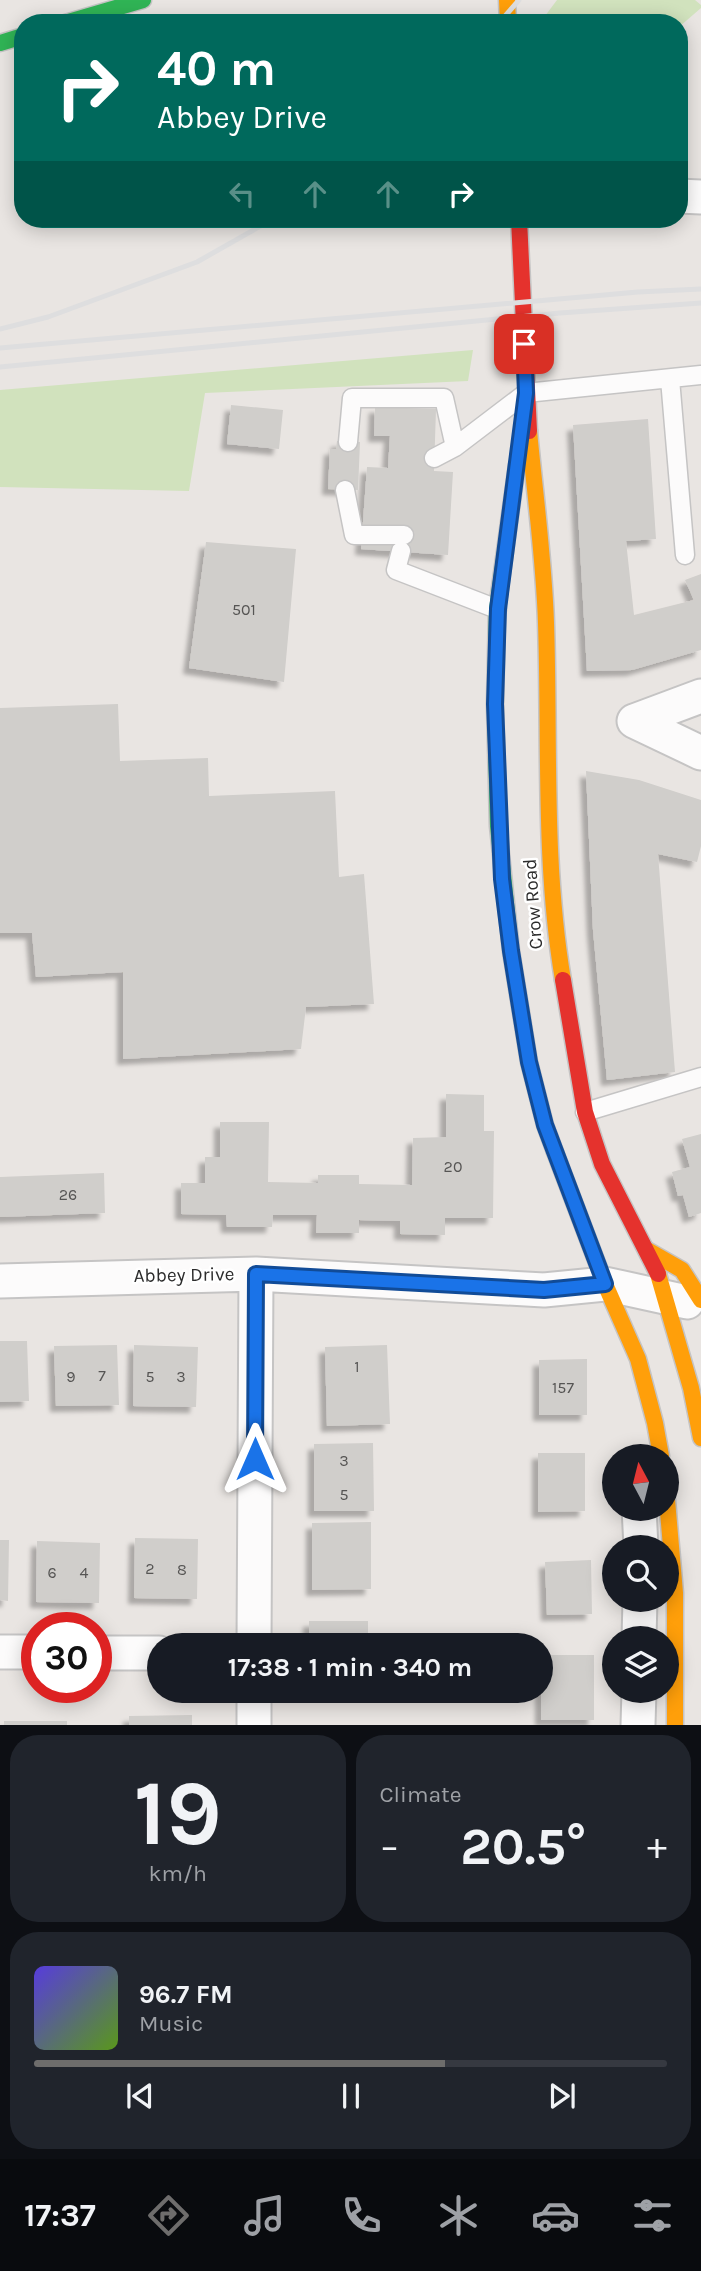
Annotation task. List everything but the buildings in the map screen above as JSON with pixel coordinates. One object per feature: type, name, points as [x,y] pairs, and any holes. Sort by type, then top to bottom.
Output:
[{"type":"main road","points":[[96,14],[143,0]]},
{"type":"main road","name":"Crow Road","points":[[519,228],[526,393],[546,621],[549,831],[557,947],[585,1112],[602,1164],[647,1250],[666,1298],[696,1392],[701,1438]]},
{"type":"main road","name":"Crow Road","points":[[526,393],[498,609],[495,704],[502,879],[511,951],[529,1062],[545,1125],[605,1284],[639,1359],[659,1444]]},
{"type":"main road","points":[[647,1250],[682,1270],[701,1300]]},
{"type":"main road","points":[[639,1359],[696,1392]]},
{"type":"main road","points":[[669,1521],[675,1593],[674,1725]]},
{"type":"street","points":[[701,696],[634,721],[701,752]]},
{"type":"street","name":"Abbey Drive","points":[[0,1281],[256,1274],[544,1290],[605,1284],[701,1305]]},
{"type":"street","points":[[254,1633],[256,1274]]},
{"type":"street","points":[[0,1652],[21,1652]]},
{"type":"street","points":[[112,1653],[147,1653]]},
{"type":"street","points":[[254,1703],[254,1725]]},
{"type":"street","points":[[638,1725],[639,1703]]},
{"type":"lane","points":[[434,458],[456,447],[526,393],[701,375]]},
{"type":"lane","points":[[670,379],[685,555]]},
{"type":"lane","points":[[348,442],[352,398],[444,398],[456,447]]},
{"type":"lane","points":[[345,490],[354,535],[402,543],[396,570],[498,609]]},
{"type":"lane","points":[[585,1112],[701,1077]]},
{"type":"green space","points":[[557,0],[695,0],[701,5],[688,19],[688,14],[546,14]]},
{"type":"green space","points":[[473,350],[468,381],[205,393],[189,491],[0,487],[0,390]]},
{"type":"railway","points":[[507,14],[519,0]]},
{"type":"railway","points":[[0,329],[48,317],[197,262],[257,228]]},
{"type":"railway","points":[[0,348],[638,292],[701,289]]},
{"type":"railway","points":[[0,367],[560,313],[701,303]]},
{"type":"traffic: fast","points":[[96,14],[143,0]]},
{"type":"traffic: fast","points":[[0,43],[14,39]]},
{"type":"traffic: fast","points":[[517,465],[497,609],[495,704],[498,826],[511,951],[529,1062],[545,1125],[555,1152]]},
{"type":"traffic: slow","points":[[507,0],[508,14]]},
{"type":"traffic: slow","points":[[529,431],[545,599],[552,891],[563,980]]},
{"type":"traffic: slow","points":[[555,1152],[605,1284],[638,1359],[659,1444]]},
{"type":"traffic: slow","points":[[647,1250],[682,1270],[701,1300]]},
{"type":"traffic: slow","points":[[658,1274],[691,1388],[701,1438]]},
{"type":"traffic: slow","points":[[669,1521],[675,1593],[675,1725]]},
{"type":"traffic: jam","points":[[519,228],[529,431]]},
{"type":"traffic: jam","points":[[563,980],[585,1112],[602,1164],[658,1274]]},
{"type":"route","points":[[255,1459],[256,1274],[544,1290],[605,1284],[545,1125],[529,1062],[502,879],[495,704],[498,609],[526,393],[524,344]]}]
